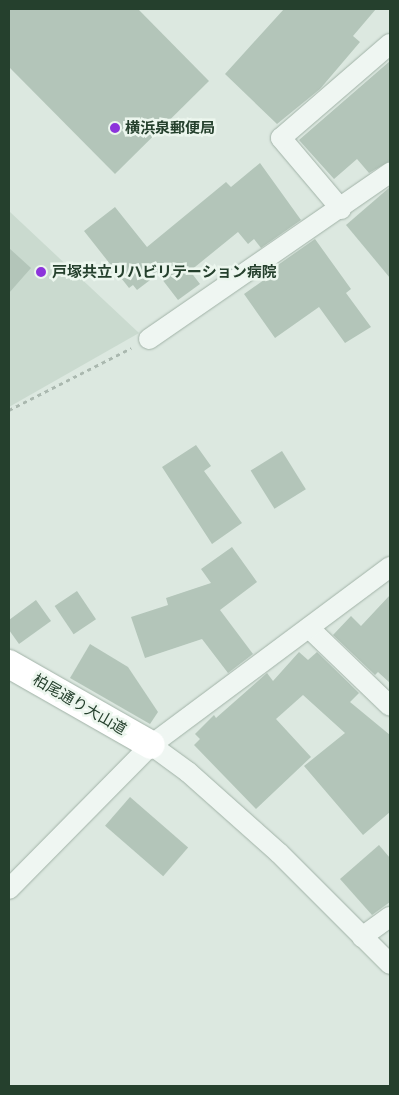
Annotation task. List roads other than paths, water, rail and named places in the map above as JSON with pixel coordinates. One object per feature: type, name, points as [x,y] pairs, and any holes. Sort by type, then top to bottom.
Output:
[{"type":"street","points":[[341,209],[281,138],[390,44]]},
{"type":"street","points":[[149,339],[341,209],[390,173]]},
{"type":"street","points":[[9,889],[151,745],[390,569]]},
{"type":"street","points":[[309,628],[390,706]]},
{"type":"street","name":"柏尾通り大山道","points":[[9,664],[151,745]]},
{"type":"street","points":[[151,745],[188,772],[279,853],[390,964]]},
{"type":"street","points":[[362,937],[390,917]]},
{"type":"place","name":"横浜泉郵便局","points":[[115,128]]},
{"type":"place","name":"戸塚共立リハビリテーション病院","points":[[41,272]]}]
